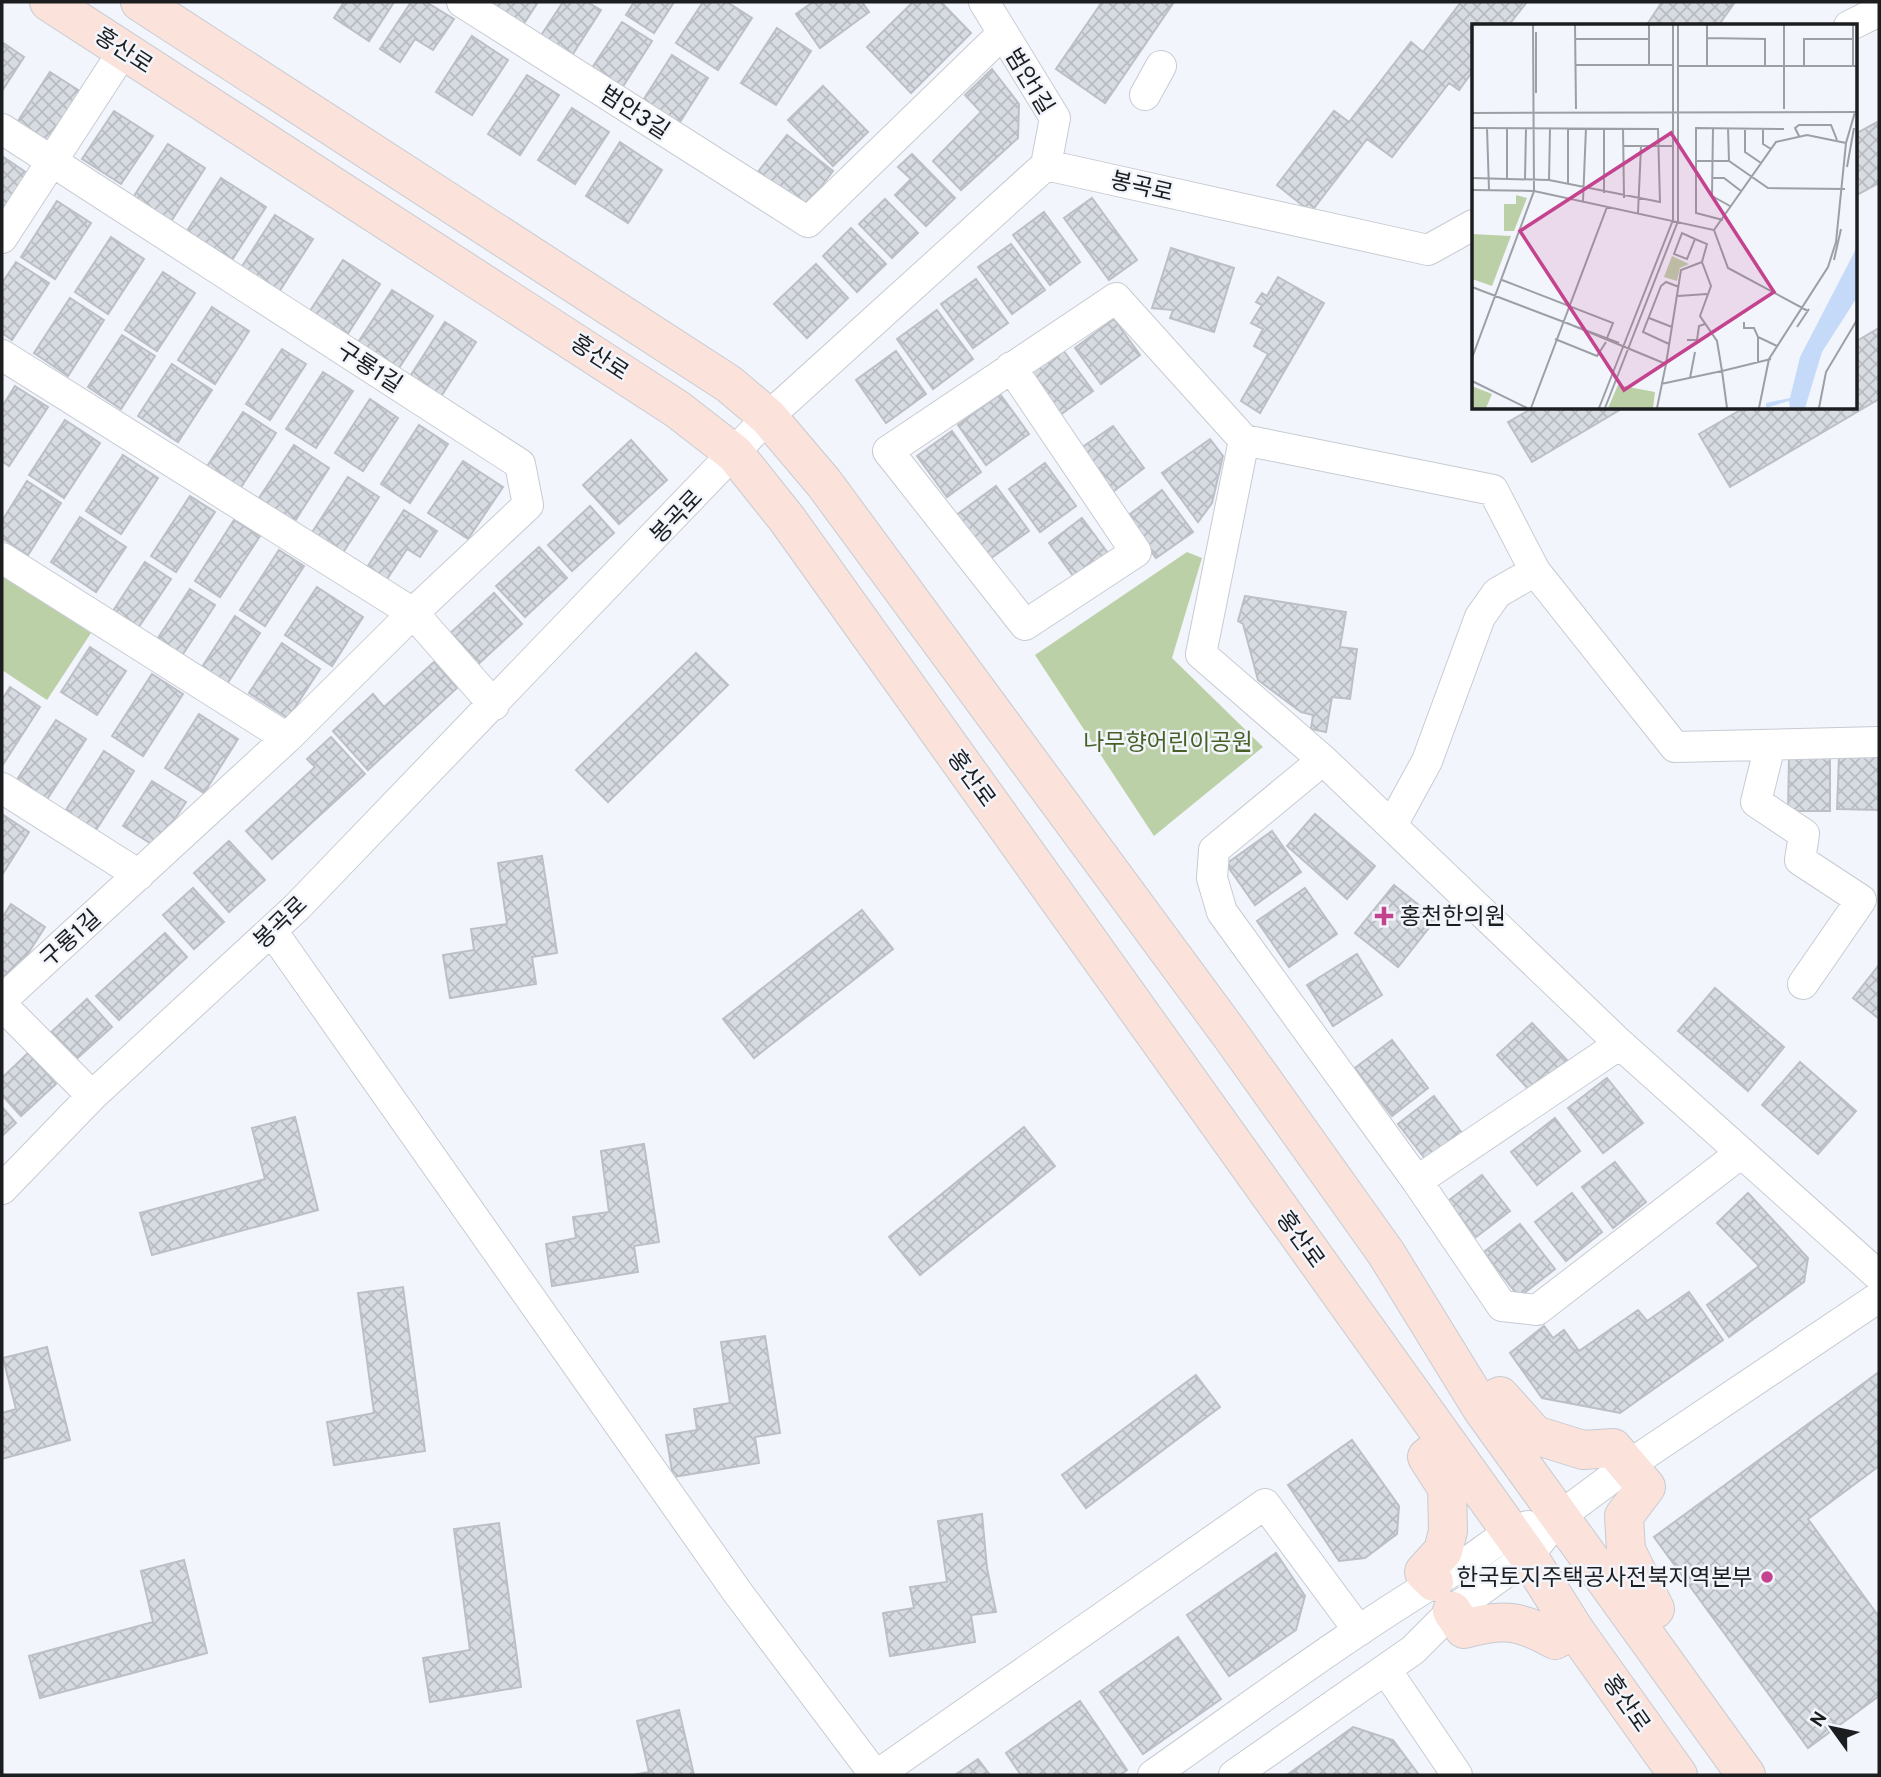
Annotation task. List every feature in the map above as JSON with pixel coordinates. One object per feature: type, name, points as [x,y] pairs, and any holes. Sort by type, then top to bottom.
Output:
[{"type":"street","name":"홍산로","points":[[49,2],[635,380],[735,454],[803,542],[1519,1544],[1574,1629],[1678,1775]]},
{"type":"street","name":"홍산로","points":[[140,2],[729,384],[768,417],[824,483],[1232,1037],[1385,1253],[1482,1409],[1746,1775]]},
{"type":"street","name":"범안3길","points":[[462,2],[808,222],[1002,34]]},
{"type":"street","name":"범안1길","points":[[984,2],[1055,118],[1046,165]]},
{"type":"street","points":[[1853,24],[1879,11]]},
{"type":"street","points":[[2,237],[124,50]]},
{"type":"street","points":[[1145,95],[1161,66]]},
{"type":"street","points":[[2,129],[51,161]]},
{"type":"street","name":"구룡1길","points":[[2,1002],[287,738],[413,613],[528,505],[520,464],[51,161]]},
{"type":"street","name":"봉곡로","points":[[2,1189],[92,1096],[272,930],[494,705],[768,417],[1046,165],[1428,250],[1472,226]]},
{"type":"street","points":[[1011,367],[1136,552],[1025,625],[888,451],[1011,367],[1116,298],[1244,440],[1493,490],[1535,572],[1675,747],[1879,743]]},
{"type":"street","points":[[2,355],[413,613],[494,705]]},
{"type":"street","points":[[1244,440],[1201,654],[1323,760],[1620,1044],[1879,1276]]},
{"type":"street","points":[[2,558],[287,738]]},
{"type":"street","points":[[1392,825],[1427,761],[1480,617],[1497,593],[1535,572]]},
{"type":"street","points":[[1770,745],[1756,802],[1804,834],[1800,860],[1861,900],[1803,984]]},
{"type":"street","points":[[1323,760],[1214,850],[1212,878],[1222,912],[1416,1181],[1502,1306],[1537,1310],[1741,1153]]},
{"type":"street","points":[[2,788],[139,875]]},
{"type":"street","points":[[272,930],[738,1593],[876,1775],[1265,1504],[1359,1632]]},
{"type":"street","points":[[2,1002],[92,1096]]},
{"type":"street","points":[[1416,1181],[1620,1044]]},
{"type":"street","points":[[1234,1775],[1413,1650],[1443,1596],[1480,1554],[1519,1544],[1629,1465],[1879,1297]]},
{"type":"street","points":[[1482,1409],[1500,1396],[1535,1435],[1583,1450],[1613,1448],[1646,1487],[1624,1516],[1626,1550],[1656,1609],[1638,1622]]},
{"type":"street","points":[[1446,1443],[1427,1457],[1447,1488],[1448,1531],[1443,1551],[1424,1572],[1464,1629],[1496,1620],[1530,1625],[1555,1640],[1574,1629]]},
{"type":"street","points":[[1153,1775],[1359,1632],[1443,1596]]},
{"type":"street","points":[[1386,1670],[1457,1775]]},
{"type":"green space","name":"나무향어린이공원","points":[[1187,552],[1202,558],[1172,658],[1263,747],[1154,836],[1035,655]]},
{"type":"green space","points":[[2,575],[91,633],[47,700],[2,670]]},
{"type":"building","points":[[344,2],[394,2],[369,41],[334,18]]},
{"type":"building","points":[[411,2],[426,2],[454,19],[433,50],[415,39],[400,62],[380,49]]},
{"type":"building","points":[[493,2],[538,2],[521,28],[490,7]]},
{"type":"building","points":[[563,2],[587,2],[601,10],[569,60],[538,40]]},
{"type":"building","points":[[634,2],[674,2],[654,33],[626,15]]},
{"type":"building","points":[[703,2],[727,2],[752,18],[718,70],[676,43]]},
{"type":"building","points":[[813,2],[862,2],[869,12],[820,48],[796,14]]},
{"type":"building","points":[[913,2],[941,2],[971,33],[911,93],[867,47]]},
{"type":"building","points":[[1102,2],[1174,2],[1105,103],[1056,69]]},
{"type":"building","points":[[1461,2],[1527,2],[1510,24],[1472,24],[1472,72],[1459,90],[1449,83],[1392,157],[1367,139],[1311,212],[1277,185],[1334,111],[1349,122],[1411,42],[1423,52]]},
{"type":"building","points":[[1662,2],[1735,2],[1719,24],[1647,24]]},
{"type":"building","points":[[622,22],[652,41],[620,91],[590,71]]},
{"type":"building","points":[[777,28],[811,51],[776,105],[741,83]]},
{"type":"building","points":[[472,36],[508,60],[472,115],[436,92]]},
{"type":"building","points":[[2,42],[24,57],[2,91]]},
{"type":"building","points":[[672,55],[708,78],[678,125],[642,102]]},
{"type":"building","points":[[992,69],[1019,104],[1018,138],[961,190],[933,161],[981,112],[965,95]]},
{"type":"building","points":[[50,72],[86,95],[52,147],[16,124]]},
{"type":"building","points":[[527,75],[559,95],[520,155],[488,134]]},
{"type":"building","points":[[823,86],[868,132],[833,166],[788,120]]},
{"type":"building","points":[[572,108],[609,132],[575,184],[538,160]]},
{"type":"building","points":[[114,111],[153,136],[121,184],[82,159]]},
{"type":"building","points":[[1879,121],[1879,183],[1856,195],[1856,133]]},
{"type":"building","points":[[787,135],[833,171],[803,210],[757,173]]},
{"type":"building","points":[[620,142],[662,170],[628,223],[586,196]]},
{"type":"building","points":[[168,144],[205,168],[170,223],[132,199]]},
{"type":"building","points":[[912,154],[955,198],[926,226],[895,195],[911,179],[898,167]]},
{"type":"building","points":[[2,156],[33,177],[2,223]]},
{"type":"building","points":[[221,178],[266,207],[232,260],[187,231]]},
{"type":"building","points":[[1092,198],[1137,260],[1109,280],[1064,218]]},
{"type":"building","points":[[885,199],[918,233],[892,258],[859,224]]},
{"type":"building","points":[[57,201],[91,223],[55,279],[21,257]]},
{"type":"building","points":[[1044,212],[1080,262],[1050,285],[1013,235]]},
{"type":"building","points":[[275,215],[313,239],[277,295],[239,271]]},
{"type":"building","points":[[851,228],[886,264],[857,292],[823,256]]},
{"type":"building","points":[[111,237],[144,259],[108,314],[75,292]]},
{"type":"building","points":[[1011,244],[1045,290],[1012,314],[978,267]]},
{"type":"building","points":[[1171,248],[1234,268],[1214,332],[1170,318],[1173,310],[1152,308]]},
{"type":"building","points":[[343,260],[380,284],[345,338],[308,314]]},
{"type":"building","points":[[16,262],[49,283],[12,340],[2,333],[2,283]]},
{"type":"building","points":[[816,264],[848,298],[807,338],[774,304]]},
{"type":"building","points":[[163,272],[195,293],[157,351],[125,330]]},
{"type":"building","points":[[1278,277],[1324,303],[1260,413],[1241,401],[1268,354],[1254,346],[1263,329],[1251,323],[1262,305],[1256,302],[1262,293],[1267,296]]},
{"type":"building","points":[[976,279],[1008,323],[973,348],[941,304]]},
{"type":"building","points":[[392,290],[433,316],[397,371],[357,344]]},
{"type":"building","points":[[70,298],[104,320],[68,376],[34,353]]},
{"type":"building","points":[[212,307],[249,331],[215,384],[178,360]]},
{"type":"building","points":[[937,310],[973,359],[933,389],[897,339]]},
{"type":"building","points":[[1114,319],[1140,355],[1101,384],[1075,348]]},
{"type":"building","points":[[445,322],[476,342],[440,398],[409,378]]},
{"type":"building","points":[[1879,328],[1879,399],[1730,487],[1699,434],[1741,410],[1856,410],[1856,341]]},
{"type":"building","points":[[122,335],[155,356],[121,409],[88,387]]},
{"type":"building","points":[[282,349],[306,364],[270,420],[246,404]]},
{"type":"building","points":[[1063,350],[1093,391],[1060,415],[1029,374]]},
{"type":"building","points":[[896,351],[926,394],[886,423],[856,380]]},
{"type":"building","points":[[172,364],[212,390],[178,442],[138,416]]},
{"type":"building","points":[[323,372],[353,391],[316,448],[286,429]]},
{"type":"building","points":[[15,386],[48,407],[9,466],[2,461],[2,407]]},
{"type":"building","points":[[1000,394],[1029,434],[986,465],[958,425]]},
{"type":"building","points":[[370,399],[398,418],[363,471],[335,453]]},
{"type":"building","points":[[1529,410],[1620,410],[1532,462],[1508,422]]},
{"type":"building","points":[[243,412],[276,433],[238,492],[204,471]]},
{"type":"building","points":[[65,420],[100,443],[64,498],[29,475]]},
{"type":"building","points":[[419,425],[448,444],[410,503],[381,484]]},
{"type":"building","points":[[1113,426],[1144,468],[1110,494],[1078,450]]},
{"type":"building","points":[[952,431],[981,472],[947,497],[917,456]]},
{"type":"building","points":[[1210,439],[1223,456],[1212,503],[1198,522],[1162,473]]},
{"type":"building","points":[[631,440],[667,480],[619,524],[583,485]]},
{"type":"building","points":[[294,445],[329,468],[293,524],[257,501]]},
{"type":"building","points":[[123,455],[158,478],[121,534],[86,511]]},
{"type":"building","points":[[463,461],[503,487],[468,539],[428,513]]},
{"type":"building","points":[[1045,463],[1076,506],[1040,532],[1009,489]]},
{"type":"building","points":[[348,477],[379,497],[342,554],[311,534]]},
{"type":"building","points":[[27,481],[61,503],[28,555],[2,538],[2,521]]},
{"type":"building","points":[[996,486],[1029,531],[987,561],[955,516]]},
{"type":"building","points":[[1162,490],[1193,532],[1156,558],[1126,517]]},
{"type":"building","points":[[190,496],[215,512],[176,572],[151,556]]},
{"type":"building","points":[[590,506],[614,533],[572,571],[548,545]]},
{"type":"building","points":[[404,510],[437,531],[420,557],[407,549],[385,582],[366,569]]},
{"type":"building","points":[[80,517],[126,547],[96,592],[51,562]]},
{"type":"building","points":[[1082,518],[1113,560],[1079,584],[1049,543]]},
{"type":"building","points":[[234,520],[260,536],[220,597],[195,581]]},
{"type":"building","points":[[539,547],[567,578],[525,617],[496,586]]},
{"type":"building","points":[[279,550],[304,566],[265,626],[240,610]]},
{"type":"building","points":[[145,562],[171,579],[136,631],[111,614]]},
{"type":"building","points":[[317,587],[363,617],[332,666],[285,635]]},
{"type":"building","points":[[190,589],[215,605],[181,657],[156,641]]},
{"type":"building","points":[[494,593],[522,624],[475,667],[447,636]]},
{"type":"building","points":[[1245,596],[1346,612],[1340,647],[1357,649],[1350,699],[1332,697],[1326,732],[1311,729],[1313,715],[1301,712],[1258,680],[1243,624],[1238,621]]},
{"type":"building","points":[[235,616],[260,633],[227,684],[202,667]]},
{"type":"building","points":[[282,643],[320,669],[288,718],[249,693]]},
{"type":"building","points":[[90,647],[126,671],[97,715],[61,692]]},
{"type":"building","points":[[696,653],[728,685],[608,802],[576,770]]},
{"type":"building","points":[[434,662],[457,688],[368,770],[333,731],[373,694],[384,707]]},
{"type":"building","points":[[152,674],[183,694],[143,756],[112,736]]},
{"type":"building","points":[[10,687],[40,707],[2,766],[2,700]]},
{"type":"building","points":[[199,714],[238,739],[204,793],[165,768]]},
{"type":"building","points":[[56,720],[86,739],[46,801],[16,781]]},
{"type":"building","points":[[331,737],[365,774],[272,859],[246,831],[315,767],[307,759]]},
{"type":"building","points":[[104,751],[134,771],[94,833],[64,813]]},
{"type":"building","points":[[1839,755],[1879,756],[1879,810],[1837,809]]},
{"type":"building","points":[[1789,757],[1830,757],[1830,811],[1788,811]]},
{"type":"building","points":[[152,781],[186,802],[156,847],[123,826]]},
{"type":"building","points":[[2,814],[29,832],[2,875]]},
{"type":"building","points":[[1315,814],[1375,866],[1347,899],[1287,846]]},
{"type":"building","points":[[1272,831],[1301,872],[1255,905],[1226,864]]},
{"type":"building","points":[[229,841],[265,880],[229,912],[194,873]]},
{"type":"building","points":[[542,856],[557,953],[532,957],[536,984],[450,998],[443,955],[474,950],[471,929],[507,924],[498,863]]},
{"type":"building","points":[[1394,885],[1436,919],[1398,967],[1355,933]]},
{"type":"building","points":[[193,888],[224,922],[194,949],[163,915]]},
{"type":"building","points":[[1305,888],[1337,934],[1289,967],[1257,921]]},
{"type":"building","points":[[11,904],[45,927],[7,986],[2,982],[2,918]]},
{"type":"building","points":[[862,910],[893,949],[754,1058],[723,1019]]},
{"type":"building","points":[[165,933],[187,957],[119,1020],[96,996]]},
{"type":"building","points":[[1357,954],[1382,995],[1333,1026],[1307,985]]},
{"type":"building","points":[[1879,965],[1879,1016],[1878,1018],[1853,998]]},
{"type":"building","points":[[1715,988],[1784,1047],[1748,1091],[1678,1031]]},
{"type":"building","points":[[87,999],[112,1027],[73,1062],[48,1035]]},
{"type":"building","points":[[1532,1023],[1567,1060],[1532,1093],[1497,1055]]},
{"type":"building","points":[[1392,1040],[1428,1088],[1392,1116],[1355,1068]]},
{"type":"building","points":[[28,1053],[56,1084],[21,1116],[2,1095],[2,1078]]},
{"type":"building","points":[[1800,1062],[1856,1111],[1818,1154],[1762,1105]]},
{"type":"building","points":[[1607,1078],[1643,1123],[1603,1153],[1568,1108]]},
{"type":"building","points":[[1434,1096],[1465,1137],[1430,1165],[1398,1124]]},
{"type":"building","points":[[2,1107],[16,1123],[2,1136]]},
{"type":"building","points":[[295,1117],[318,1210],[152,1255],[140,1213],[265,1179],[252,1128]]},
{"type":"building","points":[[1555,1118],[1580,1151],[1537,1185],[1511,1152]]},
{"type":"building","points":[[1024,1127],[1055,1166],[920,1275],[889,1237]]},
{"type":"building","points":[[644,1144],[659,1242],[634,1246],[638,1272],[552,1286],[546,1244],[576,1238],[573,1217],[609,1212],[601,1151]]},
{"type":"building","points":[[1615,1162],[1646,1202],[1613,1228],[1582,1187]]},
{"type":"building","points":[[1482,1175],[1510,1211],[1476,1237],[1448,1201]]},
{"type":"building","points":[[1572,1193],[1602,1232],[1566,1261],[1535,1222]]},
{"type":"building","points":[[1748,1193],[1808,1258],[1804,1282],[1729,1337],[1707,1305],[1759,1266],[1717,1223]]},
{"type":"building","points":[[1520,1224],[1555,1269],[1519,1297],[1484,1252]]},
{"type":"building","points":[[403,1287],[425,1451],[334,1465],[327,1422],[374,1413],[358,1293]]},
{"type":"building","points":[[1689,1292],[1723,1340],[1620,1413],[1542,1398],[1510,1353],[1544,1326],[1553,1338],[1564,1330],[1579,1351],[1638,1310],[1647,1321]]},
{"type":"building","points":[[765,1336],[780,1433],[755,1437],[759,1463],[673,1477],[666,1435],[697,1430],[694,1409],[730,1403],[721,1342]]},
{"type":"building","points":[[47,1347],[70,1440],[2,1459],[2,1413],[16,1409],[3,1358]]},
{"type":"building","name":"한국토지주택공사전북지역본부","points":[[1879,1372],[1879,1466],[1808,1519],[1879,1617],[1879,1696],[1808,1748],[1654,1537]]},
{"type":"building","points":[[1196,1375],[1220,1407],[1086,1508],[1062,1475]]},
{"type":"building","points":[[1352,1440],[1399,1506],[1397,1534],[1365,1558],[1339,1561],[1288,1485]]},
{"type":"building","points":[[982,1514],[987,1568],[996,1612],[971,1615],[975,1642],[890,1656],[883,1613],[914,1608],[910,1587],[947,1582],[938,1521]]},
{"type":"building","points":[[499,1523],[521,1687],[430,1702],[423,1658],[470,1650],[454,1529]]},
{"type":"building","points":[[1276,1553],[1305,1596],[1296,1630],[1229,1676],[1187,1615]]},
{"type":"building","points":[[184,1560],[207,1653],[40,1698],[29,1656],[153,1622],[141,1571]]},
{"type":"building","points":[[1178,1637],[1221,1699],[1143,1754],[1100,1692]]},
{"type":"building","points":[[1080,1701],[1127,1770],[1120,1775],[1021,1775],[1006,1753]]},
{"type":"building","points":[[679,1710],[694,1775],[633,1775],[649,1772],[637,1721]]},
{"type":"building","points":[[1353,1727],[1393,1740],[1419,1775],[1287,1775]]},
{"type":"building","points":[[978,1759],[990,1775],[955,1775]]},
{"type":"place","name":"홍천한의원","points":[[1384,916]]},
{"type":"place","name":"한국토지주택공사전북지역본부","points":[[1767,1577]]}]
